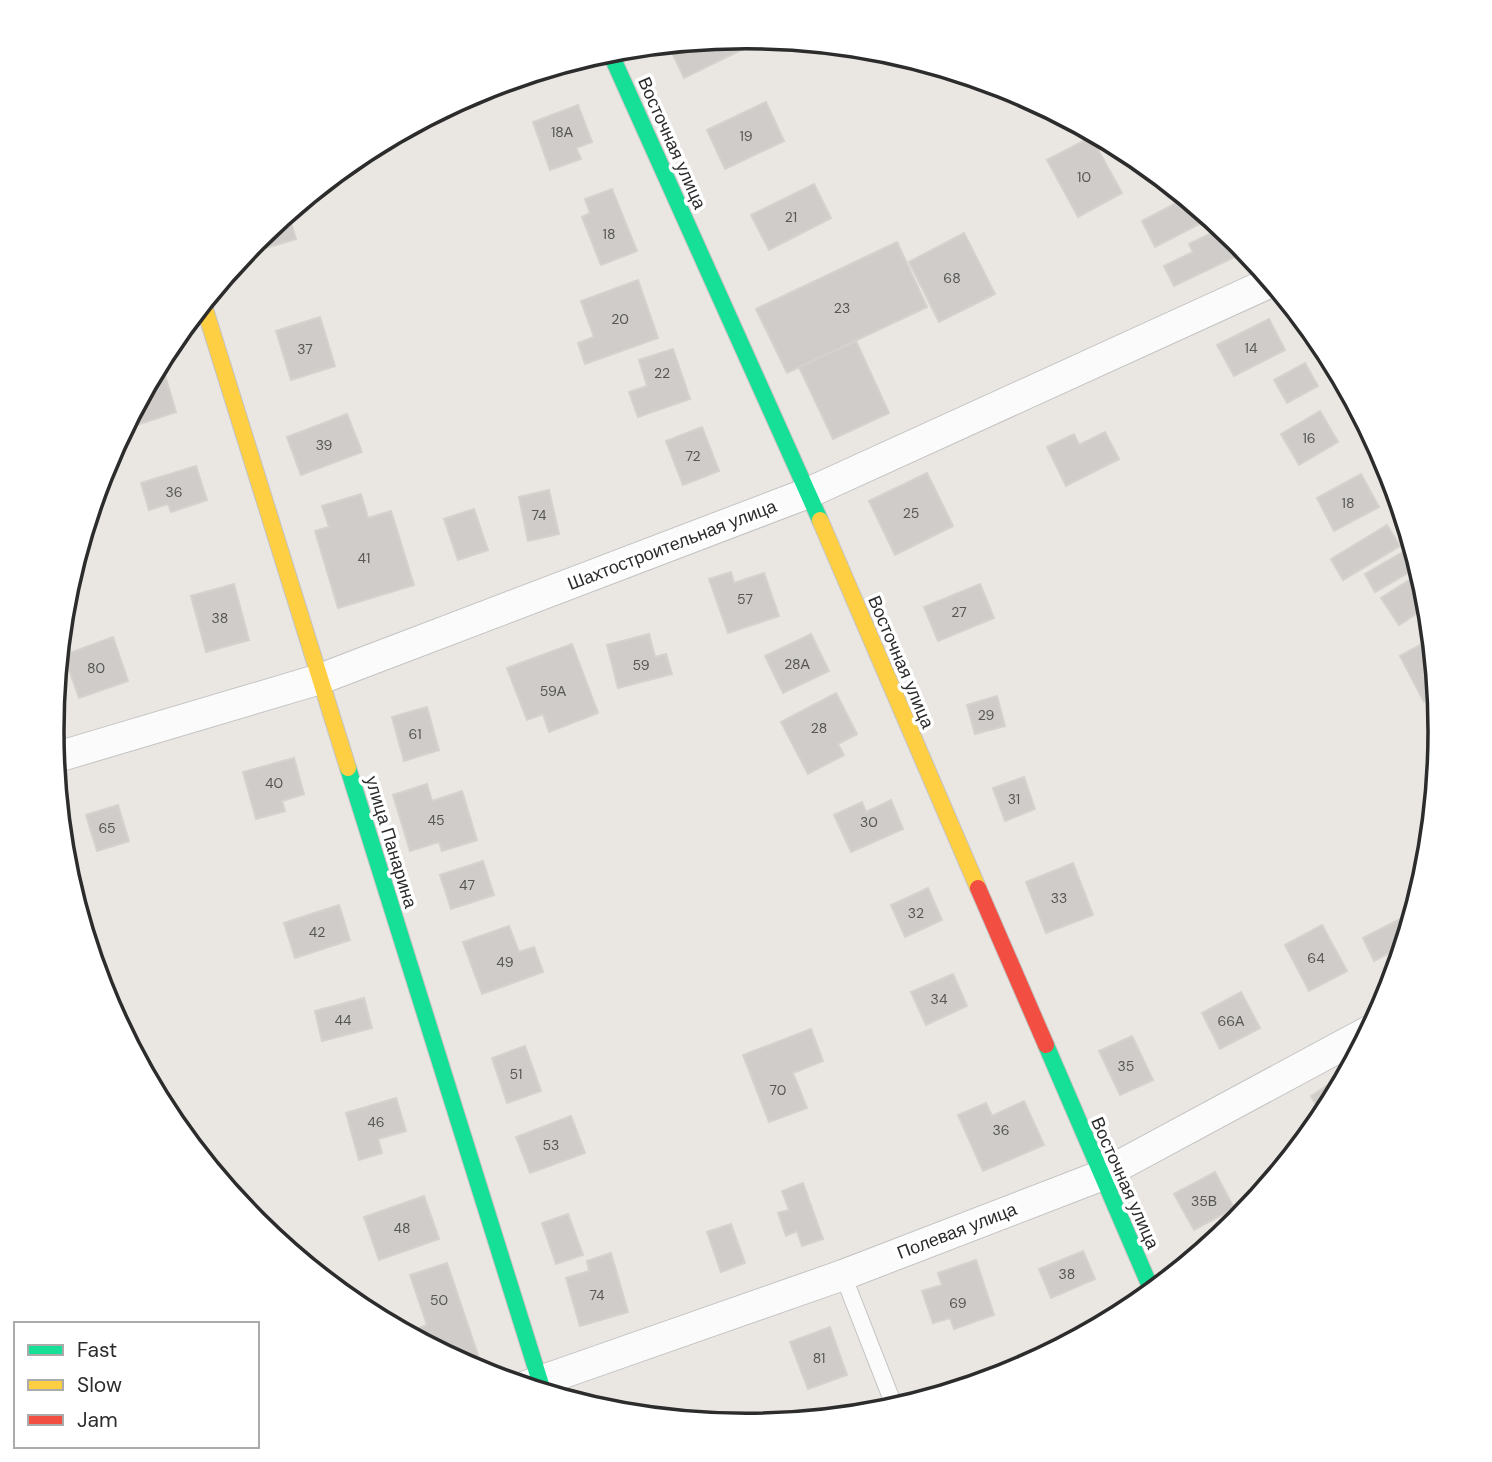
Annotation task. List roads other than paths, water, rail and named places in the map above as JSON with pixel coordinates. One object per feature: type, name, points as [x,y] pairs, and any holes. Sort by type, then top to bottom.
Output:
[{"type":"street","name":"Восточная улица","points":[[614,62],[808,493],[1148,1282]]},
{"type":"street","name":"Шахтостроительная улица","points":[[65,755],[320,679],[808,493],[1263,286]]},
{"type":"street","name":"улица Панарина","points":[[206,314],[534,1379]]},
{"type":"street","name":"Полевая улица","points":[[545,1383],[843,1275],[1100,1176],[1355,1039]]},
{"type":"lane","points":[[843,1275],[891,1397]]}]
